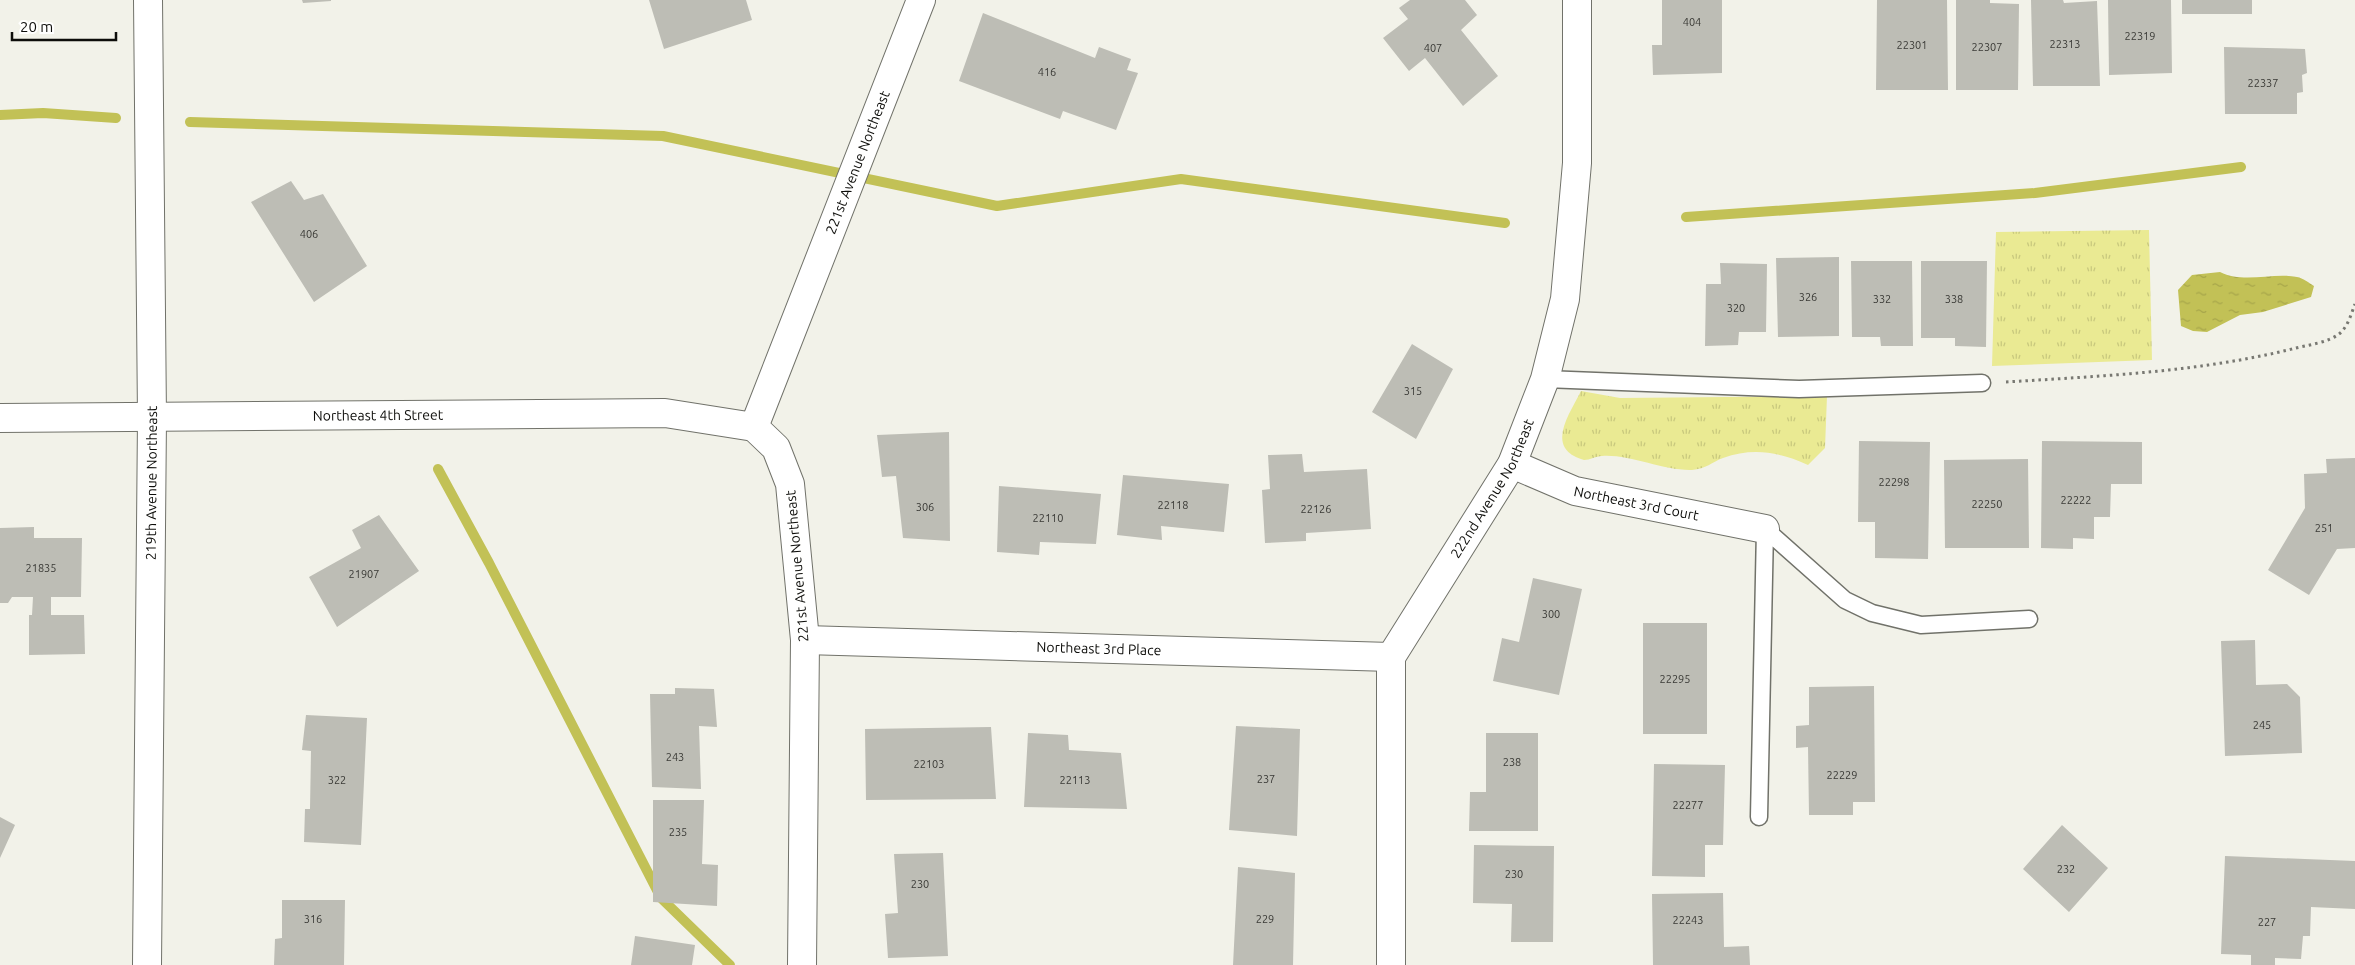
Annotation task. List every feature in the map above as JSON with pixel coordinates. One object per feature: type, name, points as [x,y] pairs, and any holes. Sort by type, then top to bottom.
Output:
[{"type":"street","name":"219th Avenue Northeast","points":[[147,965],[152,418],[148,0]]},
{"type":"street","name":"221st Avenue Northeast","points":[[802,965],[805,640],[790,484],[776,448],[754,426],[921,0]]},
{"type":"street","name":"222nd Avenue Northeast","points":[[1391,657],[1512,464],[1545,379],[1565,299],[1577,163],[1577,0]]},
{"type":"street","name":"Northeast 4th Street","points":[[0,418],[665,413],[754,426]]},
{"type":"street","name":"Northeast 3rd Court","points":[[1512,464],[1575,491],[1765,529]]},
{"type":"street","name":"Northeast 3rd Place","points":[[805,640],[1391,657]]},
{"type":"street","points":[[1390,965],[1391,657]]},
{"type":"lane","points":[[1545,379],[1799,389],[1982,383]]},
{"type":"lane","points":[[1765,529],[1845,600],[1872,613],[1921,625],[2029,619]]},
{"type":"lane","points":[[1758,817],[1765,529]]},
{"type":"path","points":[[1982,383],[2199,368],[2275,353],[2326,340],[2340,334],[2349,321],[2355,304]]},
{"type":"green space","points":[[2149,230],[2152,360],[1992,366],[1996,232]]},
{"type":"green space","points":[[1581,391],[1620,398],[1827,396],[1825,448],[1808,465],[1777,454],[1756,452],[1734,455],[1692,470],[1670,468],[1624,457],[1600,456],[1584,460],[1572,455],[1565,448],[1562,440],[1566,420]]},
{"type":"water","points":[[2220,272],[2249,278],[2297,277],[2304,279],[2314,286],[2311,297],[2263,312],[2240,315],[2207,332],[2193,331],[2181,326],[2178,290],[2192,275]]},
{"type":"building","points":[[302,0],[331,0],[331,1],[303,3]]},
{"type":"building","points":[[649,0],[746,0],[752,20],[664,49]]},
{"type":"building","points":[[1410,0],[1465,0],[1477,15],[1461,30],[1498,76],[1463,106],[1425,58],[1409,71],[1383,38],[1408,19],[1399,8]]},
{"type":"building","points":[[1662,0],[1722,0],[1722,73],[1653,75],[1652,45],[1662,45]]},
{"type":"building","points":[[1877,0],[1947,0],[1948,90],[1876,90]]},
{"type":"building","points":[[1956,0],[1990,0],[1990,3],[2019,4],[2018,90],[1956,90]]},
{"type":"building","points":[[2031,0],[2063,0],[2064,3],[2097,1],[2100,86],[2033,86]]},
{"type":"building","points":[[2108,0],[2171,0],[2172,73],[2109,75]]},
{"type":"building","points":[[2182,0],[2252,0],[2252,14],[2182,14]]},
{"type":"building","points":[[983,13],[1095,58],[1099,47],[1131,59],[1127,70],[1138,73],[1116,130],[1063,111],[1060,119],[959,81]]},
{"type":"building","points":[[2224,47],[2305,49],[2307,73],[2302,75],[2303,92],[2297,93],[2297,114],[2225,114]]},
{"type":"building","points":[[291,181],[304,200],[323,194],[367,266],[314,302],[251,202]]},
{"type":"building","points":[[1839,257],[1839,336],[1778,337],[1776,258]]},
{"type":"building","points":[[1851,261],[1912,261],[1913,346],[1881,346],[1880,337],[1852,337]]},
{"type":"building","points":[[1921,261],[1987,261],[1986,347],[1955,346],[1955,338],[1921,338]]},
{"type":"building","points":[[1720,263],[1767,264],[1766,332],[1739,332],[1738,345],[1705,346],[1706,284],[1721,284]]},
{"type":"building","points":[[1412,344],[1453,369],[1416,439],[1372,412]]},
{"type":"building","points":[[949,432],[950,541],[903,538],[896,476],[882,477],[877,435]]},
{"type":"building","points":[[1859,441],[1930,442],[1928,559],[1875,558],[1875,522],[1858,522]]},
{"type":"building","points":[[2042,441],[2142,442],[2142,484],[2111,484],[2110,517],[2094,517],[2094,539],[2073,538],[2073,549],[2041,548]]},
{"type":"building","points":[[1302,454],[1304,472],[1367,469],[1371,529],[1306,533],[1306,541],[1265,543],[1262,490],[1270,489],[1268,455]]},
{"type":"building","points":[[2355,458],[2355,548],[2337,549],[2309,595],[2268,570],[2305,508],[2304,474],[2327,473],[2326,459]]},
{"type":"building","points":[[2028,459],[2029,548],[1945,548],[1944,460]]},
{"type":"building","points":[[1123,475],[1229,484],[1224,532],[1161,526],[1162,540],[1117,535]]},
{"type":"building","points":[[999,486],[1101,494],[1096,544],[1040,542],[1039,555],[997,552]]},
{"type":"building","points":[[379,515],[419,571],[337,627],[309,577],[361,548],[352,530]]},
{"type":"building","points":[[34,527],[34,538],[82,538],[81,597],[51,597],[51,615],[84,615],[85,654],[29,655],[29,615],[32,615],[33,597],[12,597],[8,603],[0,603],[0,528]]},
{"type":"building","points":[[1533,578],[1582,589],[1559,695],[1493,681],[1502,638],[1519,642]]},
{"type":"building","points":[[1643,623],[1707,623],[1707,734],[1643,734]]},
{"type":"building","points":[[2255,640],[2256,685],[2287,684],[2300,697],[2302,753],[2225,756],[2221,641]]},
{"type":"building","points":[[1874,686],[1875,802],[1853,802],[1853,815],[1809,815],[1808,747],[1796,748],[1796,726],[1809,725],[1809,687]]},
{"type":"building","points":[[675,688],[714,689],[717,727],[699,726],[701,789],[652,787],[650,694],[675,694]]},
{"type":"building","points":[[306,715],[367,718],[361,845],[304,842],[305,809],[310,809],[311,751],[302,750]]},
{"type":"building","points":[[1236,726],[1300,729],[1297,836],[1229,830]]},
{"type":"building","points":[[991,727],[996,799],[866,800],[865,729]]},
{"type":"building","points":[[1028,733],[1068,735],[1069,750],[1121,753],[1127,809],[1024,807]]},
{"type":"building","points":[[1486,733],[1538,733],[1538,831],[1469,831],[1470,792],[1486,792]]},
{"type":"building","points":[[1654,764],[1725,765],[1723,845],[1705,845],[1705,877],[1652,876]]},
{"type":"building","points":[[653,800],[704,800],[702,864],[718,865],[717,906],[653,902]]},
{"type":"building","points":[[0,817],[15,825],[0,858]]},
{"type":"building","points":[[2062,825],[2108,868],[2069,912],[2023,869]]},
{"type":"building","points":[[1474,845],[1554,846],[1553,942],[1511,942],[1512,904],[1473,903]]},
{"type":"building","points":[[943,853],[948,956],[888,958],[885,914],[898,913],[894,854]]},
{"type":"building","points":[[2225,856],[2355,861],[2355,909],[2311,907],[2310,936],[2303,936],[2301,959],[2275,958],[2275,965],[2251,965],[2251,955],[2221,954]]},
{"type":"building","points":[[1238,867],[1295,873],[1293,965],[1233,965]]},
{"type":"building","points":[[1723,893],[1724,947],[1749,946],[1750,965],[1653,965],[1652,894]]},
{"type":"building","points":[[282,900],[345,900],[344,965],[274,965],[275,939],[282,938]]},
{"type":"building","points":[[635,936],[695,945],[692,965],[631,965]]},
{"type":"waterway","points":[[0,115],[43,113],[116,118]]},
{"type":"waterway","points":[[190,122],[663,136],[997,206],[1181,179],[1505,223]]},
{"type":"waterway","points":[[1686,217],[2035,193],[2241,167]]},
{"type":"waterway","points":[[438,469],[489,563],[661,898],[730,965]]}]
